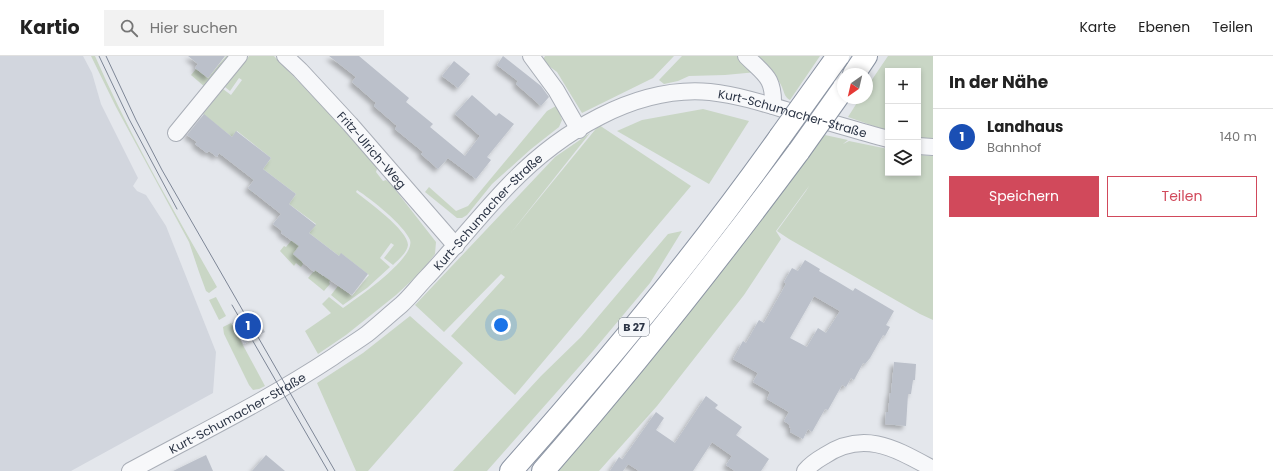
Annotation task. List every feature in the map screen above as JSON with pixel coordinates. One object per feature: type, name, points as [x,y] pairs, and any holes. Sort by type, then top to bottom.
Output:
[{"type":"highway","name":"B 27","points":[[511,471],[639,321],[722,216],[838,56]]},
{"type":"highway","points":[[858,68],[866,56]]},
{"type":"highway","name":"B 27","points":[[543,471],[656,336],[742,228],[837,97]]},
{"type":"street","points":[[176,133],[239,56]]},
{"type":"street","name":"Fritz-Ulrich-Weg","points":[[285,56],[350,124],[456,246]]},
{"type":"street","points":[[531,56],[556,90],[578,130]]},
{"type":"street","points":[[746,56],[772,84],[773,106]]},
{"type":"street","name":"Kurt-Schumacher-Straße","points":[[130,471],[268,397],[311,372],[366,334],[404,302],[508,187],[537,158],[555,144],[578,130],[609,112],[636,100],[673,92],[708,92],[726,94],[885,138]]},
{"type":"street","points":[[921,146],[933,147]]},
{"type":"street","points":[[805,471],[814,462],[846,444],[865,442],[880,444],[897,450],[933,469]]},
{"type":"shaded area","points":[[0,56],[83,56],[92,73],[101,104],[138,178],[133,186],[137,191],[146,195],[166,226],[216,352],[213,393],[71,471],[0,471]]},
{"type":"green space","points":[[91,56],[95,56],[138,144],[217,287],[209,293],[206,291],[189,242],[116,107]]},
{"type":"green space","points":[[226,56],[231,56],[205,87],[191,75],[196,69],[208,78]]},
{"type":"green space","points":[[249,56],[274,56],[326,110],[377,167],[376,172],[383,181],[386,180],[390,183],[436,242],[435,254],[422,271],[396,295],[346,335],[318,354],[305,331],[331,313],[322,304],[329,297],[343,308],[360,296],[384,277],[404,257],[409,248],[410,240],[407,234],[394,220],[357,190],[356,192],[394,224],[406,239],[408,245],[406,251],[393,265],[384,258],[394,245],[391,243],[380,258],[390,267],[367,288],[343,305],[331,295],[338,286],[352,296],[369,275],[342,254],[339,256],[309,233],[316,224],[289,204],[296,194],[263,169],[271,158],[237,131],[232,137],[203,114],[223,89],[231,95],[242,80],[239,78],[230,91],[225,87]]},
{"type":"green space","points":[[545,56],[674,56],[653,78],[582,113],[557,72],[542,61]]},
{"type":"green space","points":[[682,56],[740,56],[757,72],[689,76],[678,81],[664,84],[659,80]]},
{"type":"green space","points":[[757,56],[820,56],[790,100],[786,96],[780,82],[768,66]]},
{"type":"green space","points":[[888,56],[933,56],[933,142],[921,141],[921,68],[885,68],[885,130],[848,117],[856,104],[873,104],[873,78]]},
{"type":"green space","points":[[556,106],[562,120],[559,127],[531,149],[492,184],[467,215],[462,218],[457,218],[425,192],[429,187],[456,211],[468,206],[547,111]]},
{"type":"green space","points":[[703,109],[749,121],[709,184],[617,131],[642,120]]},
{"type":"green space","points":[[599,125],[691,186],[515,395],[451,336],[505,277],[501,274],[444,332],[415,305],[555,157],[590,133],[510,234]]},
{"type":"green space","points":[[825,135],[848,140],[843,144],[849,141],[885,148],[885,176],[921,176],[921,155],[933,156],[933,320],[920,314],[777,231],[809,186],[776,231],[781,239],[744,295],[657,406],[599,471],[557,471]]},
{"type":"green space","points":[[682,231],[650,283],[593,351],[487,471],[453,471],[541,376],[581,337],[668,234]]},
{"type":"green space","points":[[294,239],[301,244],[303,264],[301,267],[296,263],[294,266],[280,251]]},
{"type":"green space","points":[[315,270],[323,276],[327,272],[333,277],[329,282],[330,284],[324,291],[308,278]]},
{"type":"green space","points":[[216,297],[226,316],[219,320],[209,300]]},
{"type":"green space","points":[[410,316],[463,363],[368,471],[356,471],[317,383],[363,353]]},
{"type":"green space","points":[[231,323],[265,386],[259,389],[253,390],[249,385],[224,334],[223,327]]},
{"type":"building","points":[[188,56],[225,56],[208,78],[195,68],[198,64]]},
{"type":"building","points":[[329,56],[359,56],[409,98],[406,102],[433,124],[430,127],[465,156],[480,136],[455,114],[472,95],[496,116],[499,113],[514,124],[487,157],[491,160],[476,179],[448,158],[438,169],[421,154],[423,152],[395,129],[397,126],[374,106],[376,103],[352,82],[356,77]]},
{"type":"building","points":[[503,56],[541,86],[549,97],[541,106],[516,84],[518,81],[497,65]]},
{"type":"building","points":[[454,61],[470,74],[458,88],[442,76]]},
{"type":"building","points":[[204,114],[232,137],[236,131],[271,158],[263,169],[296,194],[289,204],[316,225],[309,233],[339,256],[341,253],[368,274],[352,295],[315,270],[314,272],[293,254],[299,246],[281,233],[282,231],[273,224],[281,214],[248,188],[254,180],[219,153],[217,157],[209,151],[207,153],[195,144],[197,142],[187,135]]},
{"type":"building","points":[[805,260],[820,269],[819,271],[853,291],[855,288],[894,311],[886,325],[890,327],[885,336],[883,335],[870,358],[865,364],[863,363],[854,380],[851,378],[846,387],[842,385],[828,410],[825,409],[812,432],[808,429],[803,439],[790,432],[790,425],[784,421],[789,412],[767,399],[770,392],[753,382],[758,373],[733,359],[743,341],[746,343],[759,320],[764,323],[786,284],[784,282],[792,268],[798,271]],"holes":[[[814,296],[840,311],[826,333],[818,328],[807,347],[790,338]]]},
{"type":"building","points":[[253,311],[265,332],[244,344],[232,323]]},
{"type":"building","points":[[894,362],[916,364],[915,380],[913,380],[911,394],[908,394],[906,426],[885,424],[886,412],[888,412],[891,393]]},
{"type":"building","points":[[706,396],[718,405],[715,408],[742,427],[736,435],[769,459],[761,471],[735,471],[726,465],[732,456],[712,442],[693,471],[639,471],[622,460],[656,412],[664,418],[656,430],[675,443]]},
{"type":"building","points":[[206,455],[213,471],[173,471]]},
{"type":"building","points":[[266,455],[285,471],[252,471]]},
{"type":"building","points":[[619,457],[628,464],[623,471],[610,471]]},
{"type":"tram line","points":[[99,56],[129,119],[177,209]]},
{"type":"tram line","points":[[106,56],[136,120],[162,170],[335,471]]},
{"type":"tram line","points":[[232,305],[328,471]]},
{"type":"place","name":"Landhaus","points":[[248,326]]}]
